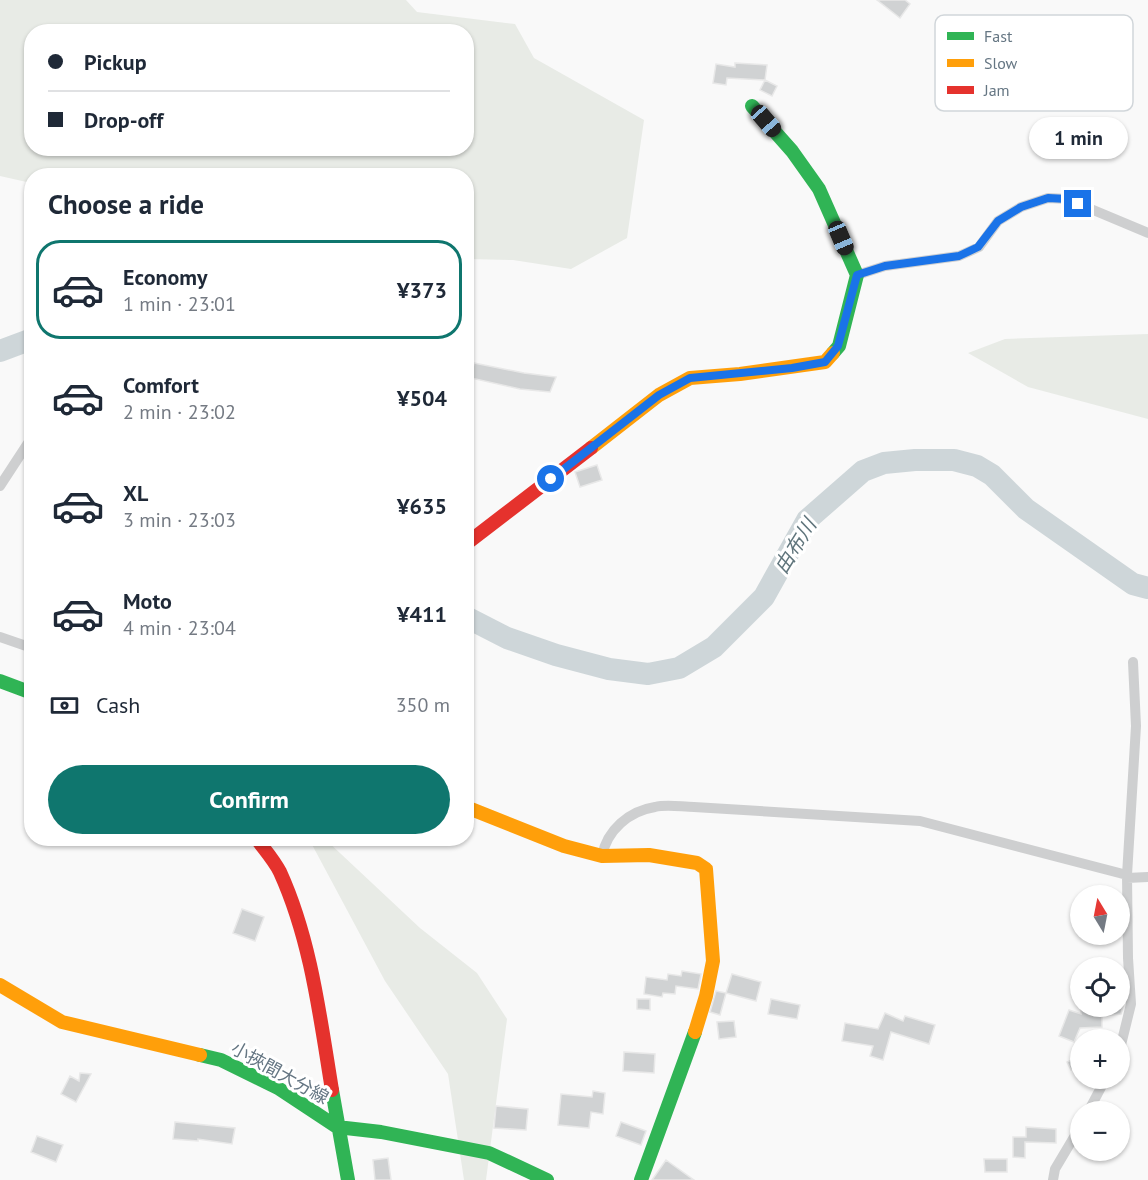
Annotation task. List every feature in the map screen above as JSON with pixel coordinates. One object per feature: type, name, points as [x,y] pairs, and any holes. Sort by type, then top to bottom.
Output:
[{"type":"street","points":[[474,538],[659,395],[690,378],[750,373],[825,362],[838,346],[857,275],[819,189],[792,151],[752,106]]},
{"type":"street","points":[[857,275],[885,266],[959,256],[978,247],[998,221],[1021,207],[1048,198],[1067,199],[1148,233]]},
{"type":"street","points":[[0,486],[24,449]]},
{"type":"street","points":[[0,637],[24,645]]},
{"type":"street","points":[[1125,1029],[1131,1004],[1127,877],[1136,726],[1133,662]]},
{"type":"street","points":[[0,681],[24,690]]},
{"type":"street","points":[[602,856],[603,848],[618,824],[637,812],[657,806],[694,807],[920,821],[1127,877],[1148,877]]},
{"type":"street","points":[[474,810],[564,846],[602,856],[649,855],[697,863],[706,869],[713,961],[706,996],[686,1060],[641,1180]]},
{"type":"street","points":[[262,846],[279,870],[302,934],[318,1007],[348,1180]]},
{"type":"street","name":"小挾間大分線","points":[[0,985],[62,1022],[222,1060],[278,1088],[338,1127],[381,1132],[489,1153],[547,1180]]},
{"type":"street","points":[[1053,1180],[1055,1169],[1070,1144]]},
{"type":"shaded area","points":[[0,0],[406,0],[417,12],[515,24],[534,58],[644,120],[627,238],[571,269],[513,260],[474,259],[474,168],[24,168],[24,181],[0,176]]},
{"type":"shaded area","points":[[1148,334],[1148,419],[1028,387],[968,353],[1005,339]]},
{"type":"shaded area","points":[[313,846],[332,846],[420,928],[477,973],[507,1019],[486,1180],[464,1180],[448,1074],[385,981]]},
{"type":"building","points":[[877,0],[905,0],[910,4],[900,18]]},
{"type":"building","points":[[735,63],[767,65],[765,80],[727,78],[726,85],[713,83],[716,64],[735,67]]},
{"type":"building","points":[[765,80],[777,86],[772,96],[760,90]]},
{"type":"building","points":[[474,363],[556,377],[550,392],[520,389],[474,379]]},
{"type":"building","points":[[597,465],[602,480],[580,487],[575,472]]},
{"type":"building","points":[[242,909],[264,917],[255,941],[233,933]]},
{"type":"building","points":[[682,971],[701,974],[698,989],[676,986],[675,994],[663,993],[662,997],[644,994],[646,977],[667,980],[668,974],[681,976]]},
{"type":"building","points":[[732,974],[761,982],[756,1001],[726,993]]},
{"type":"building","points":[[716,991],[726,993],[720,1015],[710,1012]]},
{"type":"building","points":[[637,999],[650,999],[650,1010],[637,1009]]},
{"type":"building","points":[[771,999],[800,1005],[797,1019],[768,1014]]},
{"type":"building","points":[[1069,1010],[1070,1017],[1102,1017],[1102,1027],[1070,1029],[1070,1040],[1059,1036]]},
{"type":"building","points":[[885,1013],[903,1021],[905,1016],[935,1025],[929,1044],[891,1032],[883,1060],[870,1056],[873,1046],[842,1041],[845,1023],[878,1029]]},
{"type":"building","points":[[734,1021],[736,1037],[719,1039],[717,1022]]},
{"type":"building","points":[[624,1052],[655,1054],[654,1073],[623,1071]]},
{"type":"building","points":[[80,1073],[91,1074],[76,1102],[61,1094],[70,1076],[79,1081]]},
{"type":"building","points":[[593,1091],[605,1093],[603,1114],[591,1112],[589,1128],[558,1125],[561,1094],[592,1097]]},
{"type":"building","points":[[496,1106],[528,1109],[526,1130],[494,1128]]},
{"type":"building","points":[[175,1122],[235,1128],[232,1144],[198,1139],[198,1141],[173,1139]]},
{"type":"building","points":[[621,1122],[646,1131],[641,1145],[616,1136]]},
{"type":"building","points":[[1026,1127],[1056,1129],[1056,1143],[1025,1142],[1025,1158],[1013,1157],[1013,1137],[1026,1137]]},
{"type":"building","points":[[37,1136],[63,1145],[56,1162],[31,1152]]},
{"type":"building","points":[[388,1158],[391,1180],[375,1180],[373,1160]]},
{"type":"building","points":[[984,1159],[1007,1159],[1007,1172],[985,1172]]},
{"type":"building","points":[[666,1160],[694,1180],[652,1180]]},
{"type":"waterway","name":"由布川","points":[[0,351],[24,342]]},
{"type":"waterway","name":"由布川","points":[[474,621],[507,638],[556,655],[609,669],[648,674],[679,668],[714,647],[764,597],[807,520],[863,471],[884,463],[915,460],[954,460],[977,466],[992,475],[1026,509],[1133,584],[1148,588]]},
{"type":"traffic: fast","points":[[752,106],[792,151],[819,189],[857,275],[839,346],[833,353]]},
{"type":"traffic: fast","points":[[0,681],[24,690]]},
{"type":"traffic: fast","points":[[641,1180],[695,1032]]},
{"type":"traffic: fast","points":[[200,1055],[221,1060],[278,1088],[337,1127],[381,1132],[489,1153],[547,1180]]},
{"type":"traffic: fast","points":[[332,1090],[348,1180]]},
{"type":"traffic: slow","points":[[591,448],[659,395],[690,378],[740,374],[825,362],[833,353]]},
{"type":"traffic: slow","points":[[474,810],[564,846],[602,856],[649,855],[697,863],[706,869],[713,961],[706,996],[695,1032]]},
{"type":"traffic: slow","points":[[0,985],[62,1022],[200,1055]]},
{"type":"traffic: jam","points":[[474,538],[591,448]]},
{"type":"traffic: jam","points":[[262,846],[280,872],[300,924],[313,979],[332,1090]]},
{"type":"route","points":[[551,479],[659,395],[690,378],[792,368],[825,362],[838,346],[857,275],[885,266],[959,256],[978,247],[998,221],[1021,207],[1048,198],[1067,199],[1078,204]]}]
